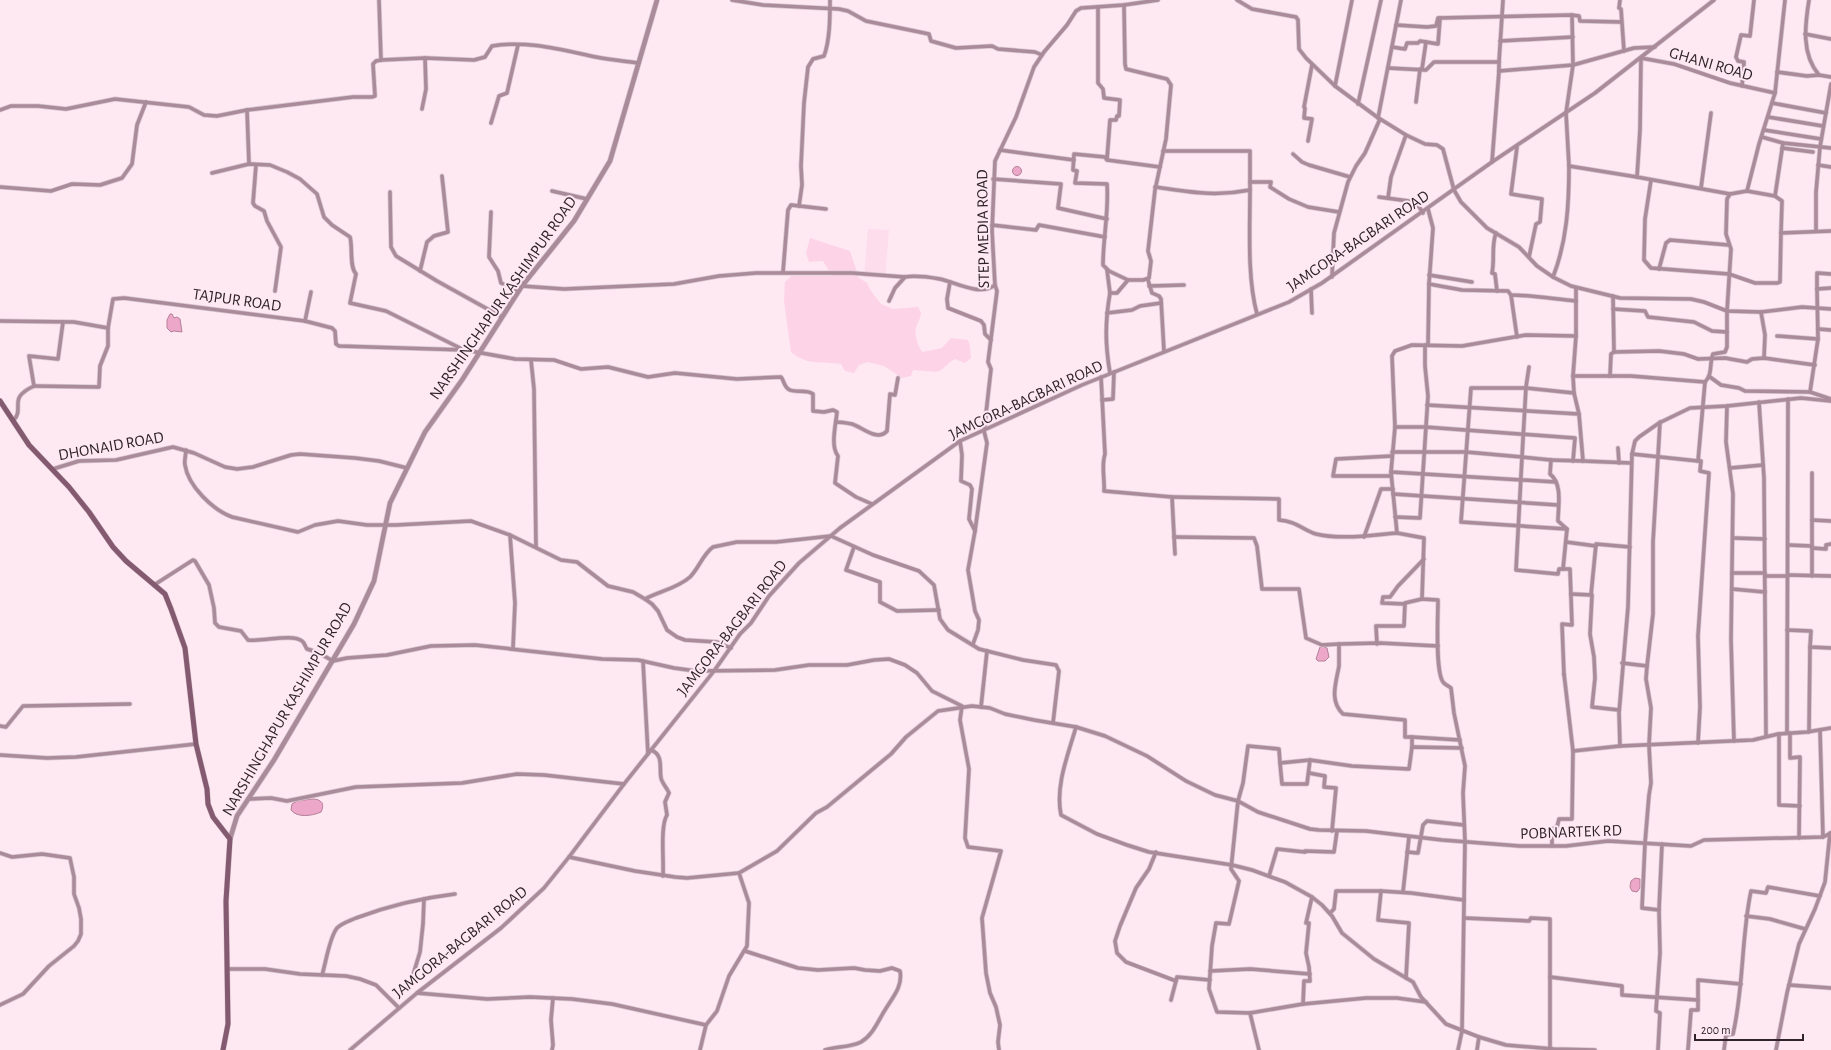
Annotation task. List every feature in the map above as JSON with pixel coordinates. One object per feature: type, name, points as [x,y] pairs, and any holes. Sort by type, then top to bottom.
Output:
[{"type":"main road","points":[[0,401],[29,445],[53,468],[89,512],[113,547],[126,561],[165,594],[184,648],[196,744],[207,789],[210,811],[230,839]]},
{"type":"main road","name":"NARSHINGHAPUR KASHIMPUR ROAD","points":[[223,1050],[228,1024],[226,901],[230,839]]},
{"type":"street","points":[[379,0],[381,60]]},
{"type":"street","name":"NARSHINGHAPUR KASHIMPUR ROAD","points":[[230,839],[237,816],[274,760],[354,624],[374,581],[390,503],[424,432],[481,352],[522,286],[574,221],[610,161],[657,0]]},
{"type":"street","points":[[732,0],[763,5],[848,11],[866,21],[929,34],[931,41],[946,46],[962,48],[992,46],[998,49],[1035,52],[1042,55]]},
{"type":"street","points":[[799,206],[802,185],[801,166],[807,72],[813,59],[824,56],[826,51],[830,0]]},
{"type":"street","name":"STEP MEDIA ROAD","points":[[973,644],[978,630],[979,620],[968,570],[987,443],[984,431],[991,369],[988,362],[996,291],[992,225],[995,161],[1016,117],[1034,67],[1076,11],[1081,8],[1124,5],[1129,2],[1158,0]]},
{"type":"street","points":[[1237,0],[1252,9],[1296,17],[1298,20],[1299,49],[1312,65],[1335,86],[1379,118],[1406,135],[1425,144],[1437,145],[1443,149],[1454,190],[1461,202],[1487,228],[1519,247],[1537,266],[1553,277],[1576,288],[1613,296],[1640,299],[1691,299],[1704,302],[1727,311],[1761,312],[1802,307],[1831,309]]},
{"type":"street","points":[[1335,86],[1352,0]]},
{"type":"street","points":[[1358,104],[1380,0]]},
{"type":"street","points":[[1332,277],[1334,233],[1339,212],[1350,177],[1365,153],[1379,118],[1396,24],[1402,0]]},
{"type":"street","points":[[1492,162],[1503,0]]},
{"type":"street","points":[[1620,0],[1624,51]]},
{"type":"street","name":"JAMGORA-BAGBARI ROAD","points":[[350,1050],[417,993],[501,928],[544,888],[714,671],[740,634],[751,623],[769,596],[799,563],[872,504],[960,441],[1112,372],[1289,302],[1332,277],[1492,162],[1517,147],[1596,93],[1714,0]]},
{"type":"street","points":[[1742,86],[1744,62],[1738,61],[1736,57],[1741,35],[1750,36],[1754,0]]},
{"type":"street","points":[[1748,192],[1775,93],[1785,0]]},
{"type":"street","points":[[1810,0],[1805,34],[1811,66],[1819,75]]},
{"type":"street","points":[[1124,5],[1126,69],[1167,79],[1171,85],[1163,151],[1155,187],[1148,250],[1151,261],[1148,280],[1152,293],[1159,296],[1162,302],[1164,351]]},
{"type":"street","points":[[1098,7],[1098,83],[1102,89],[1104,98],[1120,100],[1119,116],[1117,116],[1116,120],[1110,120],[1106,160]]},
{"type":"street","points":[[1440,18],[1502,18],[1572,15],[1579,16],[1580,21],[1621,22]]},
{"type":"street","points":[[1553,277],[1561,255],[1566,232],[1569,197],[1566,114],[1573,65],[1572,15]]},
{"type":"street","points":[[1396,24],[1427,27],[1436,26],[1438,18],[1440,18]]},
{"type":"street","points":[[1392,47],[1405,48],[1407,43],[1426,42],[1438,44],[1440,18]]},
{"type":"street","points":[[1805,34],[1831,39]]},
{"type":"street","points":[[1500,41],[1572,37]]},
{"type":"street","points":[[1416,102],[1426,42]]},
{"type":"street","points":[[491,123],[499,96],[506,93],[518,45]]},
{"type":"street","points":[[0,110],[7,107],[20,106],[66,109],[110,100],[189,107],[204,115],[213,116],[247,110],[353,97],[372,97],[375,96],[373,64],[376,61],[425,58],[474,60],[485,57],[492,46],[518,45],[560,48],[597,58],[639,63]]},
{"type":"street","points":[[1499,71],[1573,65],[1634,48],[1656,47]]},
{"type":"street","points":[[422,109],[426,89],[425,58]]},
{"type":"street","points":[[1637,177],[1640,130],[1641,58]]},
{"type":"street","name":"GHANI ROAD","points":[[1641,58],[1674,64],[1742,86],[1775,93]]},
{"type":"street","points":[[1388,68],[1426,70],[1434,62],[1499,62]]},
{"type":"street","points":[[1308,141],[1312,119],[1304,118],[1304,107],[1312,65]]},
{"type":"street","points":[[1777,72],[1807,76],[1831,76]]},
{"type":"street","points":[[1816,231],[1818,165],[1823,126],[1831,84]]},
{"type":"street","points":[[0,187],[51,190],[72,184],[100,185],[122,178],[132,164],[137,125],[146,102]]},
{"type":"street","points":[[1772,104],[1826,113]]},
{"type":"street","points":[[247,110],[249,164]]},
{"type":"street","points":[[1701,188],[1711,113]]},
{"type":"street","points":[[1768,117],[1823,126]]},
{"type":"street","points":[[1764,130],[1821,139]]},
{"type":"street","points":[[1388,198],[1391,177],[1406,135]]},
{"type":"street","points":[[1762,137],[1783,143],[1831,148]]},
{"type":"street","points":[[1775,196],[1783,143]]},
{"type":"street","points":[[1517,147],[1511,194],[1542,199],[1540,222],[1536,224],[1529,257]]},
{"type":"street","points":[[1782,148],[1813,152]]},
{"type":"street","points":[[1000,150],[1074,160]]},
{"type":"street","points":[[1163,151],[1250,151],[1251,267],[1253,301],[1257,314]]},
{"type":"street","points":[[1148,280],[1128,280],[1107,270],[1103,265],[1107,219],[1107,184],[1076,183],[1077,171],[1073,170],[1074,154],[1105,157],[1106,160],[1135,165],[1160,167]]},
{"type":"street","points":[[1293,154],[1302,162],[1309,165],[1350,177]]},
{"type":"street","points":[[212,173],[249,164],[256,164],[270,165],[300,179],[317,194],[324,217],[332,225],[350,237],[352,246],[353,271],[356,274],[350,303],[374,307],[386,311],[465,350]]},
{"type":"street","points":[[256,164],[253,203],[255,206],[264,211],[267,221],[281,247],[275,291]]},
{"type":"street","points":[[1818,165],[1831,167]]},
{"type":"street","points":[[1569,166],[1701,188],[1730,194],[1748,192],[1775,196],[1782,202],[1780,282],[1755,283],[1729,274],[1651,268],[1644,260],[1645,219],[1651,180]]},
{"type":"street","points":[[420,271],[427,242],[434,236],[448,232],[442,176]]},
{"type":"street","points":[[993,179],[1061,184],[1058,208],[1107,219]]},
{"type":"street","points":[[1250,182],[1271,182],[1270,187],[1289,199],[1308,207],[1339,212]]},
{"type":"street","points":[[1155,187],[1205,194],[1228,194],[1250,190]]},
{"type":"street","points":[[552,191],[587,199]]},
{"type":"street","points":[[390,192],[391,247],[396,256],[502,317]]},
{"type":"street","points":[[1573,376],[1630,376],[1705,382],[1710,378],[1711,359],[1713,354],[1725,352],[1727,347],[1727,311],[1731,249],[1726,234],[1727,199],[1730,194]]},
{"type":"street","points":[[1379,197],[1416,202],[1423,212]]},
{"type":"street","points":[[783,272],[788,210],[791,205],[826,209]]},
{"type":"street","points":[[1395,517],[1420,518],[1428,396],[1424,366],[1427,345],[1429,275],[1433,228],[1428,209]]},
{"type":"street","points":[[491,212],[489,257],[498,271],[501,282],[519,291]]},
{"type":"street","points":[[992,225],[1036,230],[1040,225],[1105,237]]},
{"type":"street","points":[[1781,233],[1831,231]]},
{"type":"street","points":[[1496,233],[1493,242],[1494,264],[1492,273],[1495,274],[1497,291]]},
{"type":"street","points":[[1659,269],[1666,243],[1670,240],[1729,245]]},
{"type":"street","points":[[1102,400],[1112,399],[1112,372],[1105,343],[1110,293],[1107,270]]},
{"type":"street","points":[[522,286],[564,289],[674,284],[719,276],[783,272],[852,273],[905,277],[916,276],[983,289],[991,288],[995,285]]},
{"type":"street","points":[[1810,392],[1818,339],[1817,273],[1831,274]]},
{"type":"street","points":[[1429,275],[1472,282]]},
{"type":"street","points":[[889,301],[895,288],[905,277]]},
{"type":"street","points":[[1110,293],[1117,293],[1128,280]]},
{"type":"street","points":[[950,282],[947,299],[948,308],[981,321],[984,325],[984,334],[991,340]]},
{"type":"street","points":[[1150,286],[1184,284]]},
{"type":"street","points":[[1429,284],[1462,290],[1508,291],[1511,295],[1517,336]]},
{"type":"street","points":[[1576,288],[1576,336],[1573,376],[1574,393],[1579,414],[1583,462]]},
{"type":"street","points":[[1817,289],[1831,288]]},
{"type":"street","points":[[1311,289],[1312,313]]},
{"type":"street","points":[[305,321],[311,292]]},
{"type":"street","points":[[1511,295],[1528,295],[1538,298],[1576,301]]},
{"type":"street","points":[[1610,376],[1611,354],[1614,352],[1613,296]]},
{"type":"street","name":"TAJPUR ROAD","points":[[108,328],[113,301],[120,298],[173,303],[305,321],[332,328],[335,331],[336,344],[339,346],[465,350],[515,359],[554,360],[581,369],[608,367],[648,377],[675,373],[737,379],[781,377],[786,387],[790,390],[810,392],[813,394],[814,411],[824,412],[833,410],[837,412],[836,422]]},
{"type":"street","points":[[1107,313],[1132,310],[1140,306],[1162,302]]},
{"type":"street","points":[[1613,309],[1645,311],[1648,317],[1694,322],[1712,331],[1727,332]]},
{"type":"street","points":[[1761,312],[1765,336],[1764,358]]},
{"type":"street","points":[[0,321],[74,322],[108,328],[108,346],[100,366],[99,387],[34,386],[23,391],[18,397],[17,415],[13,421]]},
{"type":"street","points":[[34,386],[29,356],[58,359],[63,322]]},
{"type":"street","points":[[1818,329],[1831,330]]},
{"type":"street","points":[[1396,533],[1391,474],[1395,427],[1393,352],[1408,346],[1462,346],[1535,334],[1576,336]]},
{"type":"street","points":[[1777,336],[1818,339]]},
{"type":"street","points":[[1614,352],[1659,351],[1684,354],[1698,359],[1725,358],[1747,362],[1752,358],[1764,358],[1815,365]]},
{"type":"street","points":[[531,360],[534,390],[536,547]]},
{"type":"street","points":[[1529,368],[1524,411],[1516,570],[1558,574],[1559,569],[1570,569],[1572,625],[1562,624],[1564,674],[1573,751],[1572,819],[1559,819],[1557,827],[1552,830],[1552,846]]},
{"type":"street","points":[[1102,377],[1105,454],[1102,462],[1105,479],[1104,491],[1172,496],[1279,499],[1279,520],[1300,525],[1316,534],[1364,537],[1396,533],[1424,538],[1422,599]]},
{"type":"street","points":[[872,504],[856,497],[835,483],[838,456],[834,452],[836,422],[852,424],[869,433],[883,435],[886,433],[890,394],[895,394],[898,378]]},
{"type":"street","points":[[1710,378],[1721,385],[1739,388],[1745,391],[1810,392],[1831,400]]},
{"type":"street","points":[[1698,461],[1705,382]]},
{"type":"street","points":[[1567,530],[1461,522],[1468,408],[1471,388],[1526,388],[1574,393]]},
{"type":"street","points":[[1620,746],[1619,710],[1628,607],[1631,463],[1635,441],[1660,422],[1690,408],[1727,406],[1801,398],[1831,400]]},
{"type":"street","points":[[1788,399],[1788,733],[1790,758],[1800,757],[1800,838]]},
{"type":"street","points":[[1759,402],[1763,465],[1765,540],[1766,736]]},
{"type":"street","points":[[1427,405],[1579,414]]},
{"type":"street","points":[[1727,406],[1726,442],[1733,494],[1731,640],[1734,741]]},
{"type":"street","points":[[1659,910],[1642,908],[1648,795],[1652,783],[1649,745],[1651,708],[1646,679],[1653,614],[1653,542],[1660,422]]},
{"type":"street","points":[[1395,427],[1425,427],[1574,438],[1573,461]]},
{"type":"street","points":[[1581,440],[1583,462]]},
{"type":"street","points":[[960,441],[962,455],[961,481],[970,485],[972,489],[969,519],[975,531]]},
{"type":"street","name":"DHONAID ROAD","points":[[53,468],[79,461],[116,460],[174,447],[186,450],[230,468],[253,468],[292,455],[300,454],[355,458],[383,462],[407,468]]},
{"type":"street","points":[[1618,448],[1619,463]]},
{"type":"street","points":[[186,450],[185,463],[190,480],[206,499],[222,512],[232,517],[293,532],[298,532],[326,522],[338,521],[367,524],[471,521],[510,535],[561,560],[577,562],[608,586],[633,592],[646,599],[658,611],[667,630],[677,637],[685,640],[717,642],[731,648]]},
{"type":"street","points":[[1556,482],[1423,474],[1333,476],[1336,459],[1424,451],[1466,452],[1583,462],[1631,463]]},
{"type":"street","points":[[1632,454],[1701,461],[1700,471],[1708,473],[1698,636],[1700,708],[1698,743]]},
{"type":"street","points":[[1550,460],[1550,474],[1555,478],[1556,482],[1558,521],[1567,530],[1564,569]]},
{"type":"street","points":[[1730,468],[1763,465]]},
{"type":"street","points":[[1812,473],[1812,576]]},
{"type":"street","points":[[1364,537],[1381,489],[1393,489]]},
{"type":"street","points":[[1393,494],[1558,505]]},
{"type":"street","points":[[1172,496],[1175,554]]},
{"type":"street","points":[[1812,520],[1831,521]]},
{"type":"street","points":[[510,535],[515,603],[513,648]]},
{"type":"street","points":[[646,599],[656,593],[672,588],[689,578],[713,547],[737,542],[776,542],[831,536],[854,547],[919,571],[934,585],[940,619],[948,630],[979,649],[1023,660],[1056,665],[1059,671],[1053,723]]},
{"type":"street","points":[[1174,537],[1254,538],[1257,546],[1262,589],[1299,589],[1306,638],[1322,645],[1377,644],[1438,646]]},
{"type":"street","points":[[1733,538],[1765,540]]},
{"type":"street","points":[[1566,542],[1596,546],[1596,544],[1630,547]]},
{"type":"street","points":[[1788,545],[1826,549],[1826,544],[1831,544]]},
{"type":"street","points":[[1596,546],[1591,595],[1590,634],[1594,657],[1595,678],[1592,707],[1619,710]]},
{"type":"street","points":[[854,547],[846,570],[880,582],[880,602],[896,611],[939,610]]},
{"type":"street","points":[[1424,559],[1398,586],[1390,597],[1383,597],[1382,603],[1405,604],[1422,599],[1438,600],[1438,646],[1442,681],[1451,688],[1454,713],[1465,766],[1463,793],[1465,841],[1462,1031],[1458,1050]]},
{"type":"street","points":[[154,585],[193,560],[209,586],[214,608],[215,623],[219,627],[241,631],[248,640],[282,637],[300,640],[304,642],[307,649],[317,652],[333,661],[387,655],[431,646],[475,645],[513,648],[582,657],[643,661],[684,670],[775,670],[809,665],[847,665],[889,659],[905,665],[917,673],[932,691],[962,706]]},
{"type":"street","points":[[1732,573],[1788,576],[1831,576]]},
{"type":"street","points":[[1732,589],[1766,592]]},
{"type":"street","points":[[1571,594],[1591,595]]},
{"type":"street","points":[[1377,644],[1376,626],[1404,626],[1405,604]]},
{"type":"street","points":[[1787,630],[1811,631],[1809,732]]},
{"type":"street","points":[[1339,644],[1339,665],[1334,690],[1335,702],[1343,714],[1405,720],[1405,737],[1460,740]]},
{"type":"street","points":[[1810,647],[1831,648]]},
{"type":"street","points":[[981,707],[987,651]]},
{"type":"street","points":[[643,661],[648,754]]},
{"type":"street","points":[[1622,662],[1647,666]]},
{"type":"street","points":[[0,726],[6,727],[23,706],[130,704]]},
{"type":"street","points":[[569,857],[663,876],[687,878],[738,873],[777,851],[816,813],[827,807],[891,754],[906,737],[938,710],[962,706]]},
{"type":"street","points":[[962,706],[960,720],[969,769],[965,838],[968,847],[1001,851],[982,918],[986,973],[990,993],[996,1007],[1000,1025],[998,1042],[999,1050]]},
{"type":"street","name":"POBNARTEK RD","points":[[962,706],[981,707],[1076,727],[1105,736],[1147,756],[1186,781],[1215,795],[1238,801],[1258,812],[1310,829],[1332,831],[1366,831],[1409,837],[1520,846],[1552,846],[1608,841],[1690,846],[1704,840],[1823,837],[1830,833]]},
{"type":"street","points":[[1076,727],[1059,790],[1061,815],[1097,834],[1127,845],[1156,852],[1232,865],[1285,882],[1312,897],[1330,913],[1342,933],[1374,959],[1413,982],[1421,997],[1446,1024],[1479,1037],[1506,1045],[1550,1049],[1594,1050]]},
{"type":"street","points":[[1573,751],[1620,746],[1753,740],[1766,736],[1809,732],[1831,728]]},
{"type":"street","points":[[1820,730],[1823,837]]},
{"type":"street","points":[[1779,734],[1779,805],[1800,806]]},
{"type":"street","points":[[1280,763],[1310,760],[1352,766],[1409,769],[1412,737]]},
{"type":"street","points":[[0,755],[46,758],[76,757],[196,744]]},
{"type":"street","points":[[1310,760],[1307,784],[1282,784],[1279,749],[1248,746],[1243,783],[1238,801],[1231,869],[1239,881],[1229,924],[1216,923],[1212,946],[1209,989],[1216,1011],[1224,1013],[1250,1012],[1303,1004],[1366,998],[1397,998],[1426,1002]]},
{"type":"street","points":[[1412,747],[1462,748]]},
{"type":"street","points":[[651,750],[656,752],[659,756],[662,771],[661,780],[669,793],[665,802],[667,815],[664,821],[663,830],[663,876]]},
{"type":"street","points":[[1309,773],[1325,776],[1324,787],[1336,788],[1332,831]]},
{"type":"street","points":[[248,799],[271,798],[287,801],[356,788],[462,782],[518,774],[549,775],[624,784]]},
{"type":"street","points":[[1407,852],[1418,853],[1423,825],[1427,821],[1464,825]]},
{"type":"street","points":[[1269,876],[1277,849],[1305,852],[1334,852],[1337,831]]},
{"type":"street","points":[[1776,1050],[1788,985],[1799,944],[1825,882],[1830,833]]},
{"type":"street","points":[[1403,892],[1409,837]]},
{"type":"street","points":[[1658,1050],[1660,1013],[1656,1011],[1660,952],[1659,910],[1662,844]]},
{"type":"street","points":[[1156,852],[1149,869],[1136,888],[1115,941],[1117,953],[1126,962],[1176,981]]},
{"type":"street","points":[[0,853],[12,857],[42,854],[70,858],[74,877],[74,894],[79,908],[81,928],[81,934],[74,946],[49,966],[23,994],[0,1005]]},
{"type":"street","points":[[700,1050],[706,1025],[719,1006],[729,976],[745,951],[748,936],[749,903],[738,873]]},
{"type":"street","points":[[1724,1050],[1726,1035],[1733,1034],[1741,984],[1746,916],[1751,891],[1766,893],[1768,887],[1820,896]]},
{"type":"street","points":[[1330,913],[1334,908],[1336,891],[1403,892],[1464,900]]},
{"type":"street","points":[[1381,891],[1378,920],[1409,923],[1406,978]]},
{"type":"street","points":[[322,975],[333,934],[340,925],[385,907],[455,894]]},
{"type":"street","points":[[1303,1004],[1304,981],[1310,982],[1306,953],[1309,924],[1306,923],[1312,897]]},
{"type":"street","points":[[413,975],[420,952],[424,899]]},
{"type":"street","points":[[1746,916],[1770,919],[1805,929]]},
{"type":"street","points":[[1464,918],[1530,921],[1531,918],[1550,919],[1550,1049]]},
{"type":"street","points":[[745,951],[798,968],[818,970],[854,968],[880,971],[892,968],[900,971],[901,977],[895,996],[872,1032],[865,1039],[852,1045],[825,1050]]},
{"type":"street","points":[[228,969],[265,969],[300,974],[346,976],[368,981],[379,988],[399,1008]]},
{"type":"street","points":[[1210,971],[1250,969],[1310,974]]},
{"type":"street","points":[[1550,977],[1622,986],[1622,995],[1698,1000]]},
{"type":"street","points":[[1171,1000],[1177,978],[1210,980]]},
{"type":"street","points":[[1688,1050],[1691,1011],[1698,1010],[1698,980],[1741,984]]},
{"type":"street","points":[[1788,985],[1831,988]]},
{"type":"street","points":[[417,993],[487,999],[553,998],[612,1004],[706,1025]]},
{"type":"street","points":[[552,1050],[554,1045],[551,1020],[553,998]]},
{"type":"street","points":[[1250,1012],[1259,1050]]},
{"type":"street","points":[[1477,1050],[1479,1037]]},
{"type":"shaded area","points":[[1017,166],[1022,171],[1017,176],[1012,171]]},
{"type":"shaded area","points":[[868,229],[889,230],[885,278],[864,277]]},
{"type":"shaded area","points":[[810,238],[850,251],[859,278],[867,283],[881,304],[893,309],[918,307],[921,313],[916,329],[916,336],[919,347],[923,352],[942,348],[951,338],[968,340],[971,358],[965,363],[955,359],[937,372],[913,370],[911,376],[902,378],[884,366],[867,362],[859,365],[854,373],[845,371],[841,364],[809,361],[791,352],[784,301],[785,282],[791,276],[832,276],[823,261],[809,262],[806,253]]},
{"type":"shaded area","points":[[170,314],[172,314],[174,318],[177,317],[180,319],[182,332],[171,332],[167,328],[167,320]]},
{"type":"shaded area","points":[[1322,646],[1327,648],[1329,657],[1325,661],[1318,661],[1316,659],[1320,647]]},
{"type":"shaded area","points":[[312,799],[322,802],[323,807],[321,812],[305,816],[294,813],[291,810],[292,804],[297,801]]},
{"type":"shaded area","points":[[1635,878],[1640,879],[1640,888],[1637,892],[1632,891],[1630,887],[1631,881]]}]
